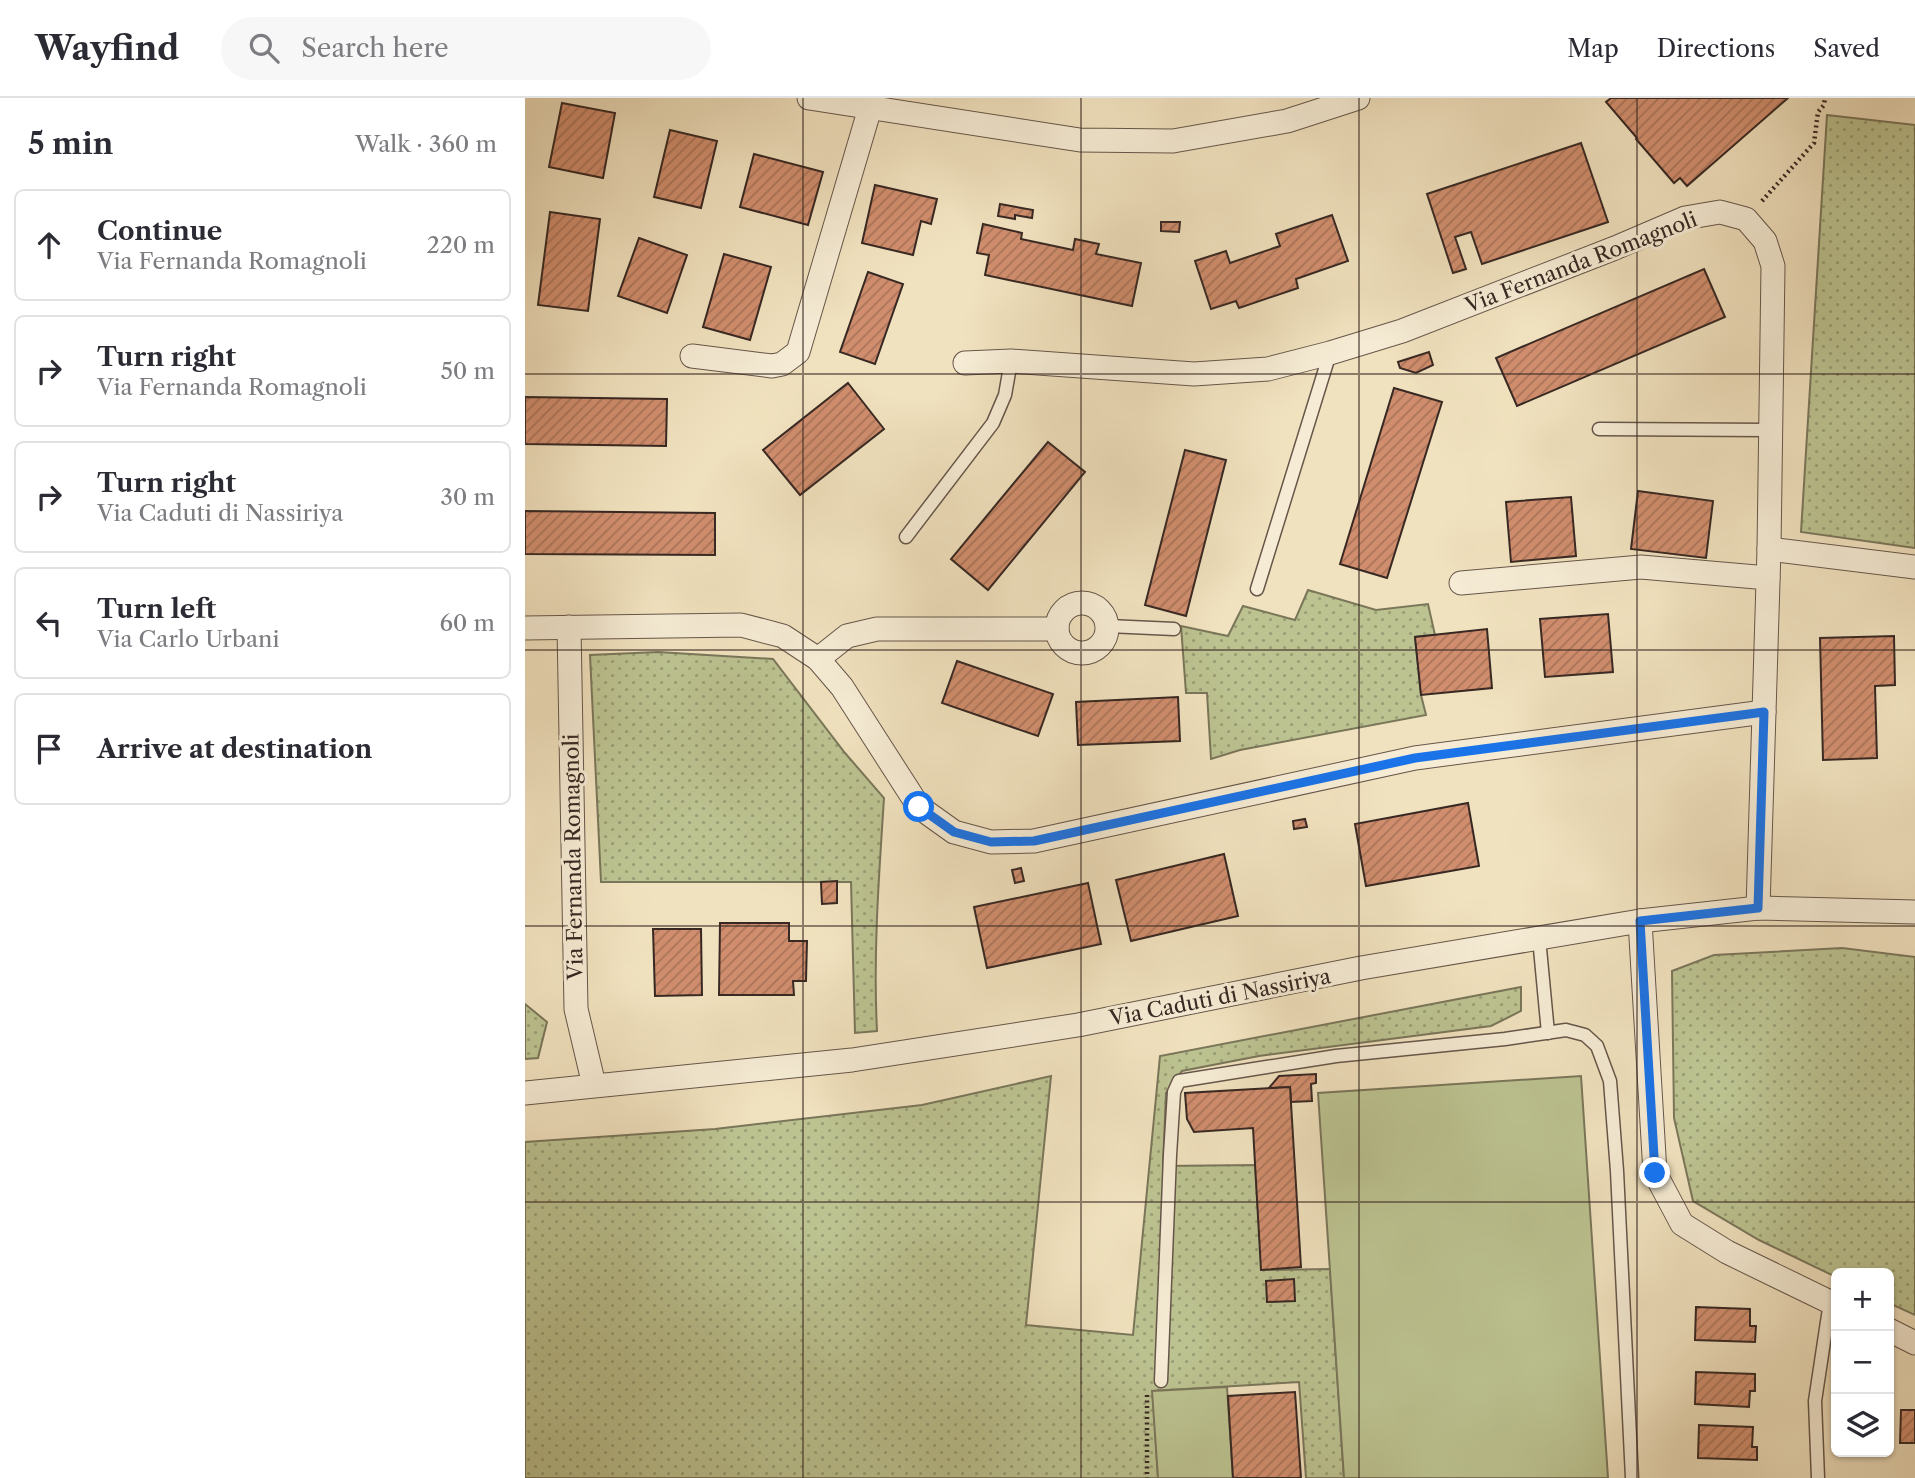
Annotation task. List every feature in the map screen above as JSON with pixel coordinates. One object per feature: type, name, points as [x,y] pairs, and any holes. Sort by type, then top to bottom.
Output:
[{"type":"street","points":[[809,98],[857,103],[1080,140],[1173,141],[1287,121],[1358,98]]},
{"type":"street","points":[[691,356],[772,366],[782,364],[798,352],[857,103]]},
{"type":"street","name":"Via Fernanda Romagnoli","points":[[965,363],[1011,361],[1194,374],[1268,369],[1330,354],[1402,331],[1685,218],[1720,212],[1746,219]]},
{"type":"street","points":[[1746,219],[1765,241],[1773,266],[1769,549],[1758,908]]},
{"type":"street","points":[[1769,549],[1915,567]]},
{"type":"street","points":[[1461,583],[1641,567],[1768,578]]},
{"type":"street","points":[[1081,603],[1091,604],[1099,609],[1108,626],[1101,645],[1084,653],[1065,647],[1059,639],[1057,629],[1063,611],[1071,605],[1081,603]]},
{"type":"street","points":[[525,628],[741,625],[783,636],[818,659],[842,687],[919,807],[954,832],[991,842],[1034,841],[1415,758],[1764,712]]},
{"type":"street","name":"Via Fernanda Romagnoli","points":[[569,628],[576,1009],[594,1085]]},
{"type":"street","points":[[818,659],[848,636],[877,629],[1057,629]]},
{"type":"street","name":"Via Caduti di Nassiriya","points":[[525,1093],[852,1060],[1078,1026],[1361,968],[1640,921],[1758,908],[1915,912]]},
{"type":"street","points":[[1640,921],[1655,1173],[1682,1224],[1727,1252],[1831,1303]]},
{"type":"street","points":[[1891,1331],[1915,1343]]},
{"type":"lane","points":[[1257,589],[1330,354]]},
{"type":"lane","points":[[906,537],[993,423],[1005,395],[1011,361]]},
{"type":"lane","points":[[1599,429],[1769,430]]},
{"type":"lane","points":[[1108,626],[1174,629]]},
{"type":"lane","points":[[1539,938],[1548,1033]]},
{"type":"lane","points":[[1161,1381],[1170,1142],[1174,1092],[1179,1081],[1336,1056],[1566,1030],[1585,1035],[1597,1046],[1610,1081],[1632,1478]]},
{"type":"lane","points":[[1818,1478],[1815,1401],[1831,1315]]},
{"type":"path","points":[[1746,219],[1814,143],[1818,112],[1824,105],[1825,98]]},
{"type":"path","points":[[1147,1478],[1147,1392],[1161,1381]]},
{"type":"green space","points":[[1827,115],[1915,125],[1915,548],[1801,532]]},
{"type":"green space","points":[[1308,590],[1376,610],[1428,604],[1435,635],[1415,637],[1421,695],[1426,715],[1240,750],[1211,759],[1207,693],[1186,693],[1181,626],[1228,636],[1243,606],[1295,620]]},
{"type":"green space","points":[[658,652],[773,659],[845,753],[884,798],[876,944],[877,1031],[855,1033],[851,882],[601,882],[590,655]]},
{"type":"green space","points":[[1842,948],[1915,957],[1915,1315],[1894,1305],[1894,1268],[1831,1268],[1831,1275],[1759,1240],[1693,1201],[1674,1118],[1672,971],[1714,955]]},
{"type":"green space","points":[[1521,987],[1521,1011],[1491,1026],[1259,1056],[1182,1071],[1166,1093],[1163,1166],[1255,1165],[1262,1270],[1330,1269],[1344,1478],[1306,1478],[1299,1382],[1153,1391],[1158,1478],[525,1478],[525,1142],[715,1129],[922,1105],[1051,1076],[1026,1325],[1133,1335],[1160,1056]]},
{"type":"green space","points":[[525,1004],[547,1022],[538,1058],[525,1059]]},
{"type":"green space","points":[[1581,1076],[1608,1478],[1344,1478],[1318,1093]]},
{"type":"green space","points":[[1227,1387],[1233,1478],[1158,1478],[1152,1391]]},
{"type":"building","points":[[1611,98],[1788,98],[1687,186],[1680,178],[1674,183],[1636,139],[1606,102]]},
{"type":"building","points":[[562,103],[615,113],[603,178],[549,167]]},
{"type":"building","points":[[670,130],[717,141],[701,208],[654,197]]},
{"type":"building","points":[[1581,143],[1608,222],[1482,264],[1471,232],[1455,237],[1466,269],[1453,273],[1427,194]]},
{"type":"building","points":[[754,154],[823,172],[808,225],[740,207]]},
{"type":"building","points":[[875,185],[937,199],[931,224],[921,221],[913,255],[862,243]]},
{"type":"building","points":[[1000,204],[1033,210],[1032,218],[998,216]]},
{"type":"building","points":[[550,212],[600,219],[588,311],[538,305]]},
{"type":"building","points":[[1332,215],[1348,261],[1296,279],[1298,288],[1239,308],[1236,301],[1211,309],[1195,261],[1226,251],[1230,263],[1280,246],[1276,234]]},
{"type":"building","points":[[1161,222],[1180,222],[1179,232],[1161,231]]},
{"type":"building","points":[[983,224],[1022,233],[1021,239],[1073,250],[1075,239],[1099,244],[1096,254],[1141,263],[1132,306],[985,275],[989,255],[977,253]]},
{"type":"building","points":[[639,238],[687,255],[667,313],[618,296]]},
{"type":"building","points":[[724,254],[771,267],[750,340],[703,327]]},
{"type":"building","points":[[1704,269],[1725,317],[1517,406],[1496,358]]},
{"type":"building","points":[[868,272],[903,284],[875,364],[840,352]]},
{"type":"building","points":[[1429,352],[1433,365],[1416,373],[1400,368],[1398,362]]},
{"type":"building","points":[[848,383],[884,429],[800,495],[763,450]]},
{"type":"building","points":[[1394,388],[1442,402],[1387,578],[1340,564]]},
{"type":"building","points":[[525,397],[667,399],[666,446],[525,444]]},
{"type":"building","points":[[1048,442],[1085,472],[988,590],[951,559]]},
{"type":"building","points":[[1185,450],[1226,460],[1186,616],[1145,605]]},
{"type":"building","points":[[1638,491],[1713,501],[1706,558],[1631,549]]},
{"type":"building","points":[[1571,497],[1576,556],[1511,562],[1506,502]]},
{"type":"building","points":[[525,511],[715,513],[715,555],[525,554]]},
{"type":"building","points":[[1608,614],[1613,672],[1545,677],[1540,619]]},
{"type":"building","points":[[1487,629],[1492,688],[1421,695],[1415,637]]},
{"type":"building","points":[[1894,636],[1895,685],[1875,686],[1877,758],[1823,760],[1820,638]]},
{"type":"building","points":[[957,661],[1053,694],[1038,736],[942,703]]},
{"type":"building","points":[[1178,697],[1180,741],[1078,745],[1076,702]]},
{"type":"building","points":[[1468,803],[1479,866],[1366,886],[1355,824]]},
{"type":"building","points":[[1305,819],[1307,827],[1294,829],[1293,821]]},
{"type":"building","points":[[1224,854],[1238,916],[1131,941],[1116,880]]},
{"type":"building","points":[[1021,868],[1024,881],[1015,883],[1012,870]]},
{"type":"building","points":[[837,881],[837,903],[822,904],[821,882]]},
{"type":"building","points":[[1088,883],[1101,944],[987,968],[974,907]]},
{"type":"building","points":[[720,923],[789,923],[789,941],[807,941],[806,981],[793,981],[794,995],[719,995]]},
{"type":"building","points":[[653,929],[701,929],[702,995],[655,996]]},
{"type":"building","points":[[1316,1074],[1316,1083],[1311,1084],[1312,1101],[1291,1102],[1290,1087],[1269,1088],[1279,1076]]},
{"type":"building","points":[[1290,1087],[1301,1267],[1261,1270],[1253,1128],[1194,1132],[1187,1119],[1185,1093]]},
{"type":"building","points":[[1294,1279],[1295,1301],[1267,1302],[1266,1281]]},
{"type":"building","points":[[1696,1307],[1750,1309],[1750,1326],[1756,1326],[1755,1342],[1695,1340]]},
{"type":"building","points":[[1696,1372],[1755,1374],[1755,1391],[1750,1391],[1749,1407],[1695,1404]]},
{"type":"building","points":[[1295,1392],[1301,1478],[1233,1478],[1228,1396]]},
{"type":"building","points":[[1901,1410],[1915,1410],[1915,1443],[1900,1443]]},
{"type":"building","points":[[1699,1425],[1753,1427],[1752,1447],[1757,1447],[1757,1460],[1698,1458]]},
{"type":"route","points":[[919,807],[954,832],[991,842],[1034,841],[1415,758],[1764,712],[1758,908],[1640,921],[1655,1173]]}]
